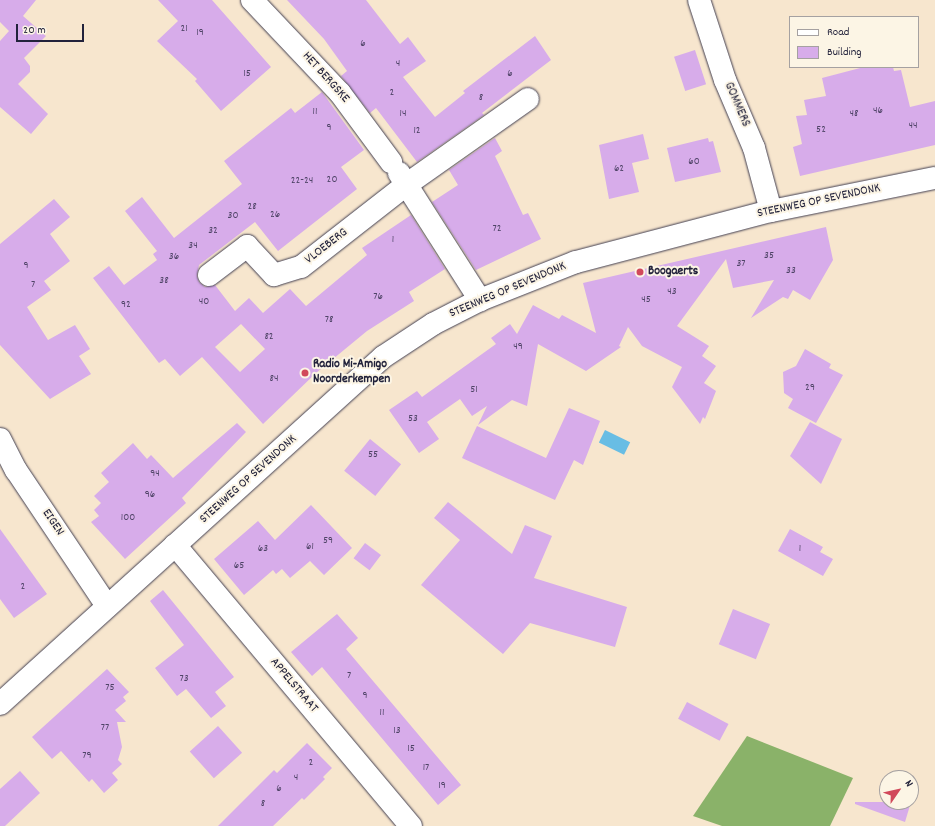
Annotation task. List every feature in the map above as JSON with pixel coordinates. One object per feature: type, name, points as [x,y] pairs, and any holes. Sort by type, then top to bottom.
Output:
[{"type":"street","name":"HET BERGSKE","points":[[252,0],[340,93],[391,162]]},
{"type":"street","name":"GOMMERS","points":[[699,0],[725,80],[754,148],[771,211]]},
{"type":"street","name":"VLOEBERG","points":[[209,275],[247,246],[274,275],[300,267],[406,185],[528,99]]},
{"type":"street","name":"VLOEBERG","points":[[295,252],[399,173],[480,300]]},
{"type":"street","name":"STEENWEG OP SEVENDONK","points":[[0,704],[383,357],[433,324],[480,300],[576,262],[771,211],[935,178]]},
{"type":"street","name":"EIGEN","points":[[0,439],[16,470],[107,606]]},
{"type":"street","name":"APPELSTRAAT","points":[[175,545],[411,826]]},
{"type":"green space","points":[[747,736],[853,778],[830,826],[722,826],[693,816]]},
{"type":"water","points":[[605,430],[630,442],[624,455],[599,443]]},
{"type":"building","points":[[0,0],[36,0],[23,16],[46,36],[24,58],[30,66],[30,72],[18,84],[48,114],[31,134],[0,107],[0,41],[9,31],[0,22]]},
{"type":"building","points":[[158,0],[212,0],[271,67],[221,111],[195,81],[197,79],[157,41],[178,21]]},
{"type":"building","points":[[287,0],[366,0],[400,44],[408,37],[426,61],[403,77],[435,117],[465,93],[463,91],[535,36],[551,60],[482,113],[484,115],[417,162],[376,108],[370,113],[341,76],[347,71],[324,39]]},
{"type":"building","points":[[695,50],[706,84],[685,91],[674,57]]},
{"type":"building","points":[[860,68],[893,68],[894,71],[901,70],[910,107],[935,101],[935,145],[800,176],[793,147],[802,144],[796,116],[807,115],[804,100],[826,96],[822,78]]},
{"type":"building","points":[[322,92],[364,150],[341,167],[357,189],[278,251],[255,222],[199,265],[197,276],[199,282],[205,287],[215,285],[235,311],[249,298],[263,313],[290,289],[306,306],[367,255],[362,248],[411,215],[445,269],[409,292],[414,301],[367,331],[316,373],[263,424],[202,357],[180,376],[165,359],[159,363],[93,278],[109,266],[124,285],[157,260],[153,254],[157,251],[125,211],[142,197],[174,238],[242,184],[224,161],[291,108],[295,113]],"holes":[[[241,324],[265,349],[240,372],[215,347]]]},
{"type":"building","points":[[643,134],[649,159],[632,163],[639,192],[609,199],[599,145]]},
{"type":"building","points":[[495,138],[502,151],[495,156],[523,215],[528,213],[541,239],[476,270],[432,202],[458,185],[449,170]]},
{"type":"building","points":[[708,138],[709,142],[713,141],[721,172],[675,182],[667,148]]},
{"type":"building","points":[[54,199],[70,217],[50,234],[70,261],[44,281],[51,290],[27,307],[48,340],[75,325],[90,349],[79,356],[91,374],[50,399],[0,345],[0,244]]},
{"type":"building","points":[[826,227],[833,260],[810,300],[793,290],[788,299],[783,297],[751,318],[774,280],[733,288],[726,259],[677,326],[709,346],[702,356],[716,366],[704,383],[716,391],[705,419],[703,417],[700,424],[672,387],[682,367],[642,346],[628,327],[619,346],[621,347],[586,371],[538,344],[527,406],[512,400],[478,425],[487,406],[472,416],[460,399],[427,422],[439,439],[419,453],[389,410],[417,391],[422,397],[496,344],[491,338],[510,324],[517,334],[533,305],[559,319],[562,315],[596,333],[583,283]]},
{"type":"building","points":[[805,349],[831,364],[829,368],[843,375],[816,423],[788,408],[793,399],[784,393],[783,372],[796,366]]},
{"type":"building","points":[[569,408],[600,421],[583,465],[574,460],[555,500],[462,458],[477,426],[546,458]]},
{"type":"building","points":[[810,422],[842,439],[821,484],[790,456]]},
{"type":"building","points":[[237,423],[246,432],[182,498],[186,503],[125,559],[91,522],[99,516],[94,510],[101,503],[94,496],[109,482],[101,473],[133,443],[147,459],[151,455],[173,478]]},
{"type":"building","points":[[370,439],[401,464],[375,496],[344,471]]},
{"type":"building","points":[[448,502],[512,554],[525,525],[552,536],[534,578],[627,607],[615,647],[530,623],[503,654],[421,585],[460,540],[434,518]]},
{"type":"building","points":[[311,505],[352,548],[324,575],[310,561],[290,578],[282,569],[276,574],[273,570],[244,595],[214,559],[258,521],[275,540]]},
{"type":"building","points":[[0,529],[47,594],[14,618],[0,599]]},
{"type":"building","points":[[790,529],[823,547],[820,552],[833,559],[823,576],[778,551]]},
{"type":"building","points":[[365,543],[381,555],[370,570],[354,558]]},
{"type":"building","points":[[163,590],[234,677],[215,692],[226,706],[211,718],[186,689],[177,696],[155,668],[184,645],[150,601]]},
{"type":"building","points":[[733,609],[770,624],[756,659],[719,644]]},
{"type":"building","points":[[337,614],[358,638],[346,649],[461,785],[438,805],[322,667],[312,676],[291,652]]},
{"type":"building","points":[[107,669],[129,692],[123,697],[126,701],[115,710],[126,722],[117,722],[122,747],[118,760],[122,764],[112,773],[118,780],[104,793],[92,779],[89,782],[61,751],[52,759],[32,737]]},
{"type":"building","points":[[687,702],[728,724],[720,741],[678,719]]},
{"type":"building","points":[[218,726],[242,753],[214,778],[190,751]]},
{"type":"building","points":[[307,743],[332,768],[323,777],[325,779],[304,800],[302,798],[273,826],[218,826],[274,770],[277,773]]},
{"type":"building","points":[[20,771],[40,793],[5,826],[0,826],[0,789]]},
{"type":"building","points":[[855,802],[879,802],[879,810],[909,810],[905,822],[855,804]]},
{"type":"place","name":"Boogaerts","points":[[640,272]]},
{"type":"place","name":"Radio Mi-Amigo Noorderkempen","points":[[305,373]]}]
